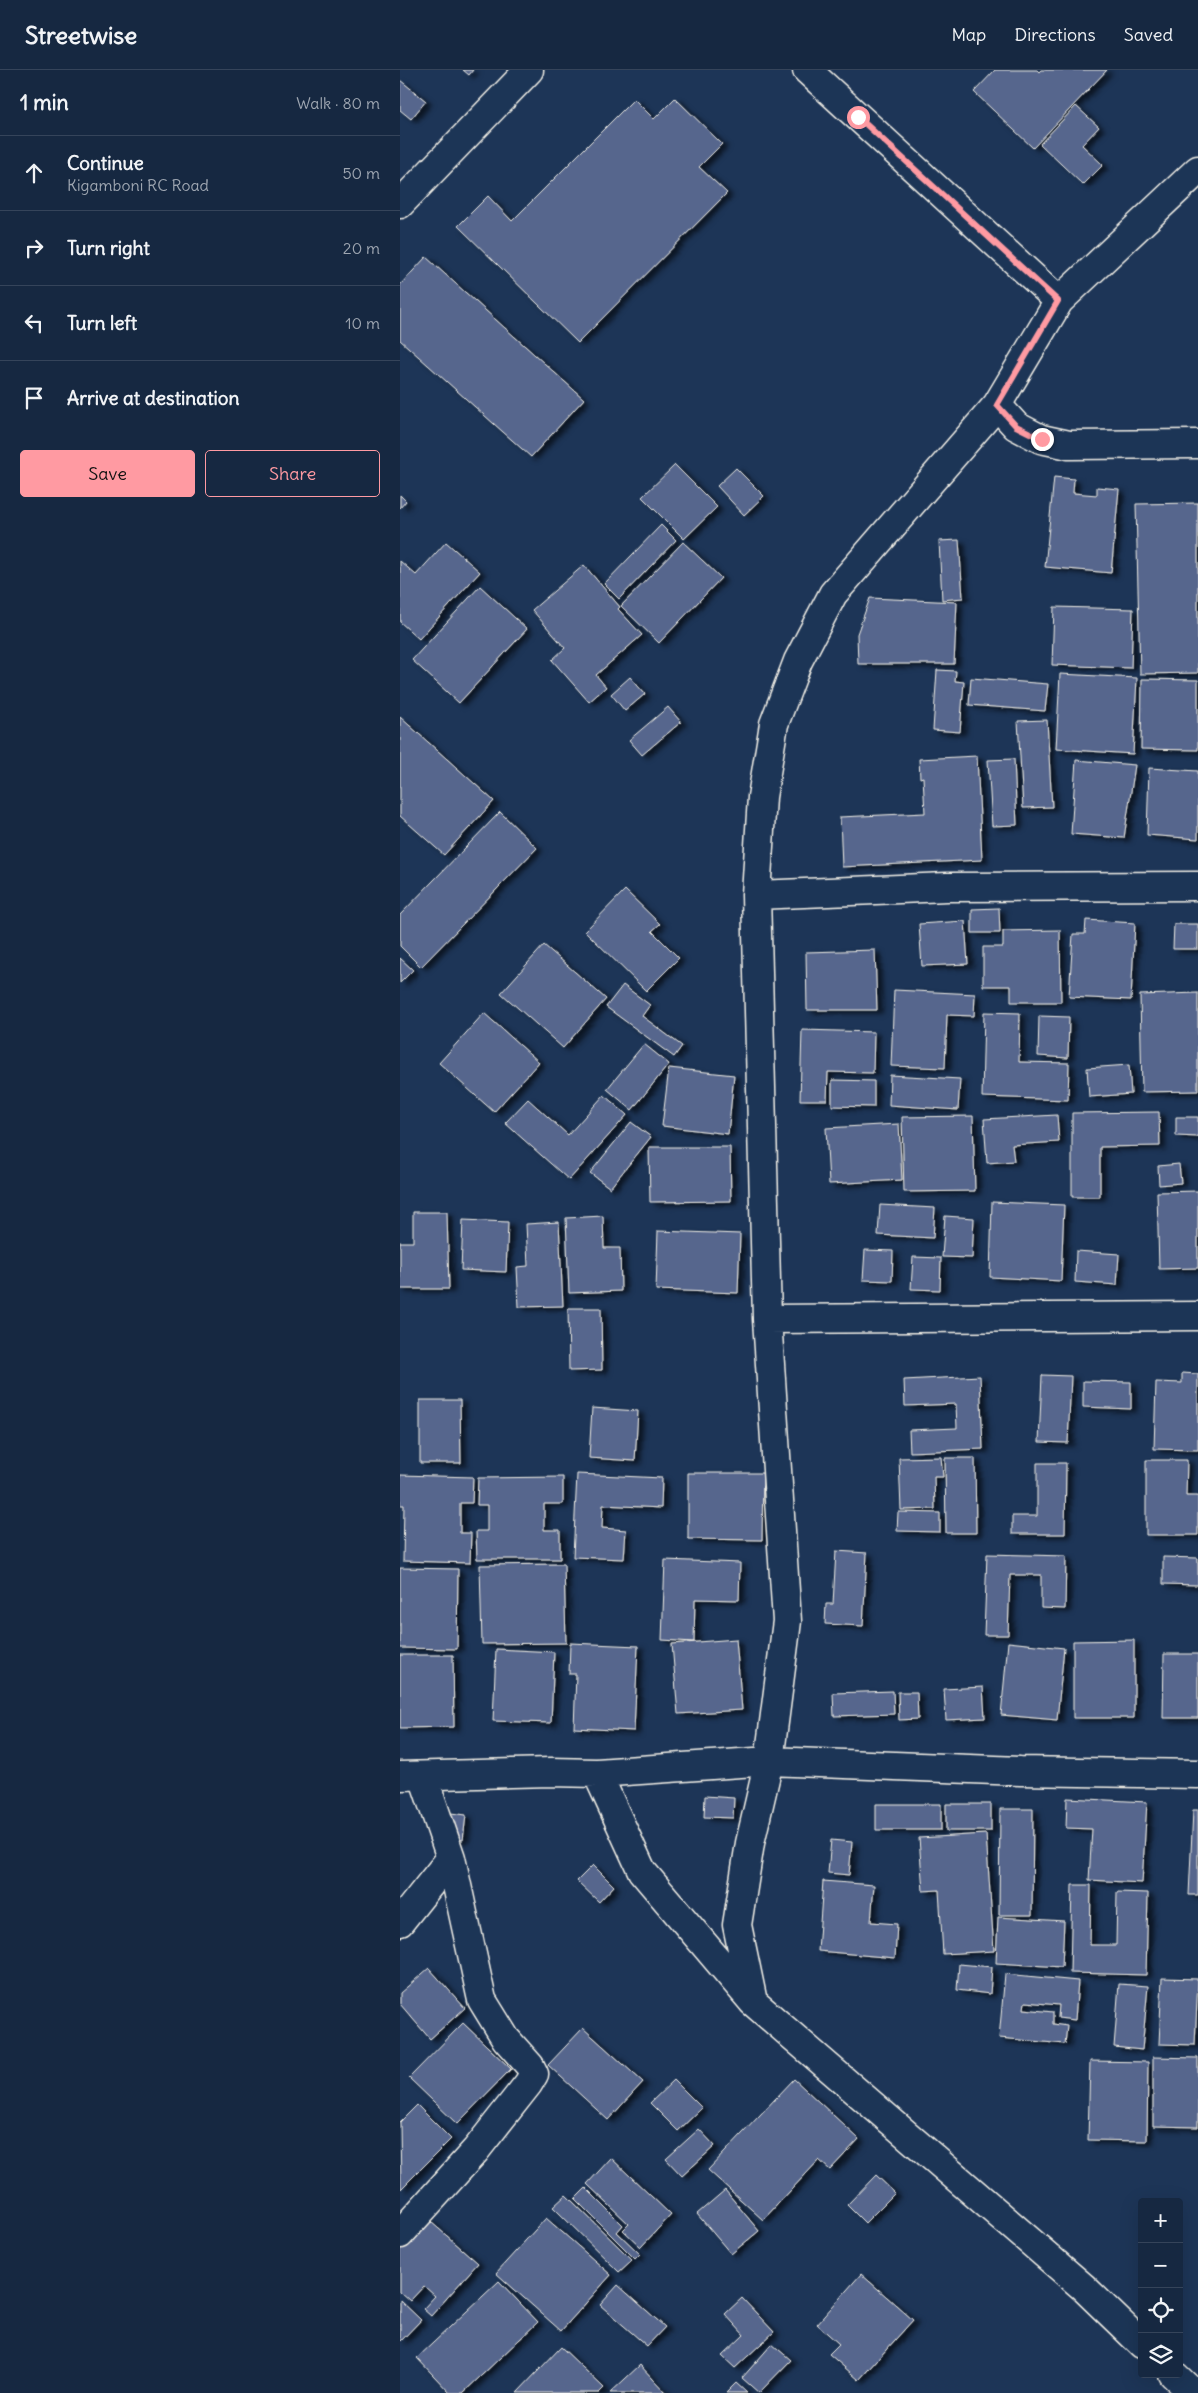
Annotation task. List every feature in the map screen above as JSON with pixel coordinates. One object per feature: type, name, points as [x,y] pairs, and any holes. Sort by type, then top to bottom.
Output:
[{"type":"street","points":[[400,204],[529,70]]},
{"type":"street","points":[[807,70],[1058,301]]},
{"type":"street","points":[[753,2002],[737,1925],[750,1843],[769,1761],[787,1621],[767,1319],[756,894],[762,797],[774,724],[798,661],[833,594],[997,405],[1058,301],[1198,170]]},
{"type":"street","points":[[997,405],[1016,426],[1042,439],[1060,443],[1198,444]]},
{"type":"street","points":[[756,894],[947,887],[1198,886]]},
{"type":"street","points":[[767,1319],[1198,1316]]},
{"type":"street","points":[[400,2234],[476,2150],[534,2074],[530,2066],[506,2039],[482,2000],[451,1858],[411,1776],[597,1772],[769,1761],[1020,1771],[1198,1774]]},
{"type":"street","points":[[597,1772],[642,1871],[753,2002],[1083,2288],[1138,2340]]},
{"type":"street","points":[[400,1922],[451,1858]]},
{"type":"street","points":[[1177,2378],[1193,2393]]},
{"type":"building","points":[[463,70],[473,70],[469,75]]},
{"type":"building","points":[[995,70],[1037,70],[1039,72],[1041,70],[1107,70],[1033,148],[974,92]]},
{"type":"building","points":[[400,80],[426,101],[411,119],[400,110]]},
{"type":"building","points":[[675,98],[722,144],[699,167],[727,193],[578,343],[458,226],[488,196],[512,221],[634,99],[654,119]]},
{"type":"building","points":[[1076,106],[1099,127],[1082,145],[1103,165],[1083,185],[1040,144]]},
{"type":"building","points":[[426,257],[584,399],[531,457],[400,340],[400,285]]},
{"type":"building","points":[[675,465],[717,507],[684,539],[642,497]]},
{"type":"building","points":[[736,468],[764,496],[744,515],[717,486]]},
{"type":"building","points":[[1054,477],[1074,479],[1073,493],[1097,495],[1097,487],[1119,489],[1111,573],[1045,567]]},
{"type":"building","points":[[400,495],[406,501],[400,508]]},
{"type":"building","points":[[1198,503],[1198,673],[1140,674],[1136,504]]},
{"type":"building","points":[[661,525],[676,540],[619,599],[604,584]]},
{"type":"building","points":[[959,540],[963,598],[942,600],[939,541]]},
{"type":"building","points":[[446,542],[480,572],[419,639],[400,622],[400,561],[416,575]]},
{"type":"building","points":[[683,542],[721,578],[659,643],[621,606]]},
{"type":"building","points":[[584,565],[620,607],[618,609],[642,635],[596,675],[606,687],[589,702],[552,660],[565,648],[532,610]]},
{"type":"building","points":[[480,586],[527,629],[459,703],[412,660]]},
{"type":"building","points":[[870,598],[957,602],[954,664],[858,664],[857,634]]},
{"type":"building","points":[[1054,607],[1133,609],[1131,668],[1052,665]]},
{"type":"building","points":[[937,670],[956,671],[955,681],[964,682],[960,732],[933,730]]},
{"type":"building","points":[[1060,674],[1137,678],[1133,754],[1056,749]]},
{"type":"building","points":[[630,677],[645,694],[625,711],[611,694]]},
{"type":"building","points":[[971,678],[1048,684],[1045,711],[969,705]]},
{"type":"building","points":[[1142,679],[1198,680],[1198,750],[1141,749]]},
{"type":"building","points":[[668,707],[681,722],[642,755],[629,740]]},
{"type":"building","points":[[400,717],[494,801],[444,855],[400,816]]},
{"type":"building","points":[[1047,720],[1052,807],[1023,808],[1018,721]]},
{"type":"building","points":[[977,756],[982,860],[842,867],[840,817],[925,813],[923,777],[920,778],[919,759]]},
{"type":"building","points":[[1014,759],[1017,825],[992,826],[988,760]]},
{"type":"building","points":[[1076,760],[1135,765],[1124,838],[1071,834]]},
{"type":"building","points":[[1149,768],[1198,771],[1198,839],[1147,835]]},
{"type":"building","points":[[500,812],[537,848],[421,967],[400,946],[400,915]]},
{"type":"building","points":[[625,890],[660,924],[652,931],[679,958],[646,991],[585,931]]},
{"type":"building","points":[[999,908],[1000,933],[972,933],[972,909]]},
{"type":"building","points":[[1086,920],[1135,923],[1131,1000],[1069,997],[1073,934],[1085,934]]},
{"type":"building","points":[[965,921],[968,964],[922,966],[919,924]]},
{"type":"building","points":[[1174,924],[1198,924],[1198,949],[1173,949]]},
{"type":"building","points":[[1060,930],[1061,1002],[1011,1002],[1011,986],[983,986],[983,947],[1003,947],[1003,931]]},
{"type":"building","points":[[544,945],[606,999],[563,1048],[501,993]]},
{"type":"building","points":[[875,950],[877,1010],[807,1010],[806,952]]},
{"type":"building","points":[[400,958],[413,970],[400,983]]},
{"type":"building","points":[[623,985],[650,1005],[642,1016],[682,1046],[674,1057],[606,1007]]},
{"type":"building","points":[[894,990],[975,994],[974,1016],[947,1015],[945,1068],[891,1066]]},
{"type":"building","points":[[1198,993],[1198,1091],[1142,1092],[1140,995]]},
{"type":"building","points":[[984,1012],[1020,1013],[1019,1062],[1069,1063],[1068,1100],[982,1097]]},
{"type":"building","points":[[484,1013],[539,1062],[494,1112],[439,1063]]},
{"type":"building","points":[[1039,1016],[1069,1017],[1068,1058],[1038,1056]]},
{"type":"building","points":[[802,1030],[874,1032],[873,1073],[828,1072],[827,1100],[800,1100]]},
{"type":"building","points":[[644,1044],[669,1064],[632,1110],[607,1089]]},
{"type":"building","points":[[1129,1065],[1131,1094],[1089,1097],[1087,1068]]},
{"type":"building","points":[[669,1068],[734,1075],[728,1134],[662,1126]]},
{"type":"building","points":[[890,1075],[960,1079],[958,1110],[889,1105]]},
{"type":"building","points":[[832,1080],[874,1081],[874,1107],[832,1106]]},
{"type":"building","points":[[604,1095],[627,1115],[569,1180],[505,1123],[528,1099],[568,1135]]},
{"type":"building","points":[[1159,1112],[1160,1146],[1100,1147],[1100,1197],[1072,1197],[1072,1113]]},
{"type":"building","points":[[1057,1115],[1059,1142],[1012,1145],[1014,1161],[987,1163],[984,1119]]},
{"type":"building","points":[[973,1116],[975,1191],[904,1192],[902,1117]]},
{"type":"building","points":[[1176,1117],[1198,1117],[1198,1137],[1176,1136]]},
{"type":"building","points":[[631,1122],[651,1137],[610,1188],[590,1173]]},
{"type":"building","points":[[899,1124],[902,1180],[829,1184],[826,1128]]},
{"type":"building","points":[[649,1147],[730,1147],[731,1201],[650,1202]]},
{"type":"building","points":[[1179,1164],[1181,1183],[1159,1185],[1158,1166]]},
{"type":"building","points":[[1198,1191],[1198,1268],[1159,1269],[1157,1192]]},
{"type":"building","points":[[992,1202],[1064,1205],[1061,1281],[990,1277]]},
{"type":"building","points":[[880,1205],[935,1208],[933,1238],[878,1235]]},
{"type":"building","points":[[413,1212],[447,1212],[449,1289],[400,1289],[400,1242],[413,1242]]},
{"type":"building","points":[[603,1216],[604,1248],[620,1248],[621,1291],[569,1293],[566,1218]]},
{"type":"building","points":[[945,1216],[974,1218],[972,1258],[942,1257]]},
{"type":"building","points":[[463,1220],[508,1222],[506,1272],[461,1270]]},
{"type":"building","points":[[559,1222],[563,1306],[519,1307],[517,1267],[528,1266],[526,1224]]},
{"type":"building","points":[[658,1231],[740,1234],[738,1293],[656,1290]]},
{"type":"building","points":[[865,1250],[893,1251],[892,1281],[863,1280]]},
{"type":"building","points":[[1076,1251],[1119,1254],[1117,1285],[1075,1282]]},
{"type":"building","points":[[913,1257],[941,1258],[940,1290],[911,1289]]},
{"type":"building","points":[[568,1308],[601,1308],[602,1370],[569,1371]]},
{"type":"building","points":[[1182,1373],[1198,1374],[1198,1450],[1154,1449],[1156,1382],[1182,1383]]},
{"type":"building","points":[[1042,1375],[1071,1376],[1068,1443],[1039,1442]]},
{"type":"building","points":[[980,1376],[983,1449],[910,1452],[909,1430],[957,1428],[956,1404],[905,1406],[904,1380]]},
{"type":"building","points":[[1083,1381],[1131,1382],[1131,1409],[1083,1407]]},
{"type":"building","points":[[420,1400],[460,1400],[461,1463],[420,1463]]},
{"type":"building","points":[[592,1408],[638,1411],[635,1461],[589,1458]]},
{"type":"building","points":[[941,1457],[943,1477],[934,1477],[935,1509],[901,1510],[899,1458]]},
{"type":"building","points":[[945,1458],[975,1458],[976,1533],[946,1533]]},
{"type":"building","points":[[1146,1460],[1187,1460],[1186,1496],[1198,1496],[1198,1535],[1146,1535]]},
{"type":"building","points":[[1037,1463],[1066,1463],[1065,1534],[1012,1534],[1012,1516],[1037,1516]]},
{"type":"building","points":[[688,1473],[763,1473],[762,1540],[688,1539]]},
{"type":"building","points":[[577,1474],[662,1478],[661,1508],[603,1505],[602,1528],[626,1530],[624,1559],[573,1557]]},
{"type":"building","points":[[400,1475],[473,1477],[472,1503],[460,1503],[460,1533],[471,1533],[470,1563],[403,1561],[404,1505],[400,1505]]},
{"type":"building","points":[[563,1477],[563,1504],[544,1504],[544,1530],[560,1530],[560,1559],[477,1559],[476,1531],[487,1531],[487,1505],[477,1505],[478,1478]]},
{"type":"building","points":[[898,1512],[940,1513],[940,1532],[897,1531]]},
{"type":"building","points":[[836,1551],[867,1553],[863,1626],[825,1624],[826,1604],[833,1604]]},
{"type":"building","points":[[987,1554],[1066,1556],[1065,1609],[1041,1608],[1041,1575],[1010,1575],[1008,1635],[984,1635]]},
{"type":"building","points":[[1163,1557],[1198,1558],[1198,1585],[1163,1584]]},
{"type":"building","points":[[665,1560],[740,1563],[739,1600],[695,1599],[694,1642],[662,1640]]},
{"type":"building","points":[[564,1564],[566,1643],[482,1644],[480,1565]]},
{"type":"building","points":[[400,1568],[458,1569],[457,1649],[400,1648]]},
{"type":"building","points":[[736,1639],[742,1710],[678,1714],[672,1644]]},
{"type":"building","points":[[1134,1640],[1134,1718],[1073,1718],[1073,1641]]},
{"type":"building","points":[[1008,1642],[1064,1648],[1057,1720],[1001,1715]]},
{"type":"building","points":[[570,1643],[638,1646],[634,1731],[574,1728],[576,1674],[569,1674]]},
{"type":"building","points":[[496,1649],[554,1652],[551,1723],[493,1721]]},
{"type":"building","points":[[1164,1654],[1198,1654],[1198,1718],[1163,1718]]},
{"type":"building","points":[[400,1655],[453,1655],[454,1727],[400,1728]]},
{"type":"building","points":[[983,1687],[985,1718],[946,1720],[944,1689]]},
{"type":"building","points":[[893,1691],[894,1714],[834,1716],[833,1693]]},
{"type":"building","points":[[898,1692],[917,1692],[918,1719],[899,1720]]},
{"type":"building","points":[[705,1796],[734,1798],[733,1818],[704,1817]]},
{"type":"building","points":[[1067,1798],[1147,1802],[1142,1883],[1089,1880],[1092,1829],[1066,1828]]},
{"type":"building","points":[[876,1804],[941,1804],[941,1830],[876,1830]]},
{"type":"building","points":[[946,1804],[991,1804],[991,1831],[946,1831]]},
{"type":"building","points":[[1000,1809],[1033,1809],[1032,1915],[999,1915]]},
{"type":"building","points":[[1193,1810],[1198,1810],[1198,1895],[1189,1895]]},
{"type":"building","points":[[451,1813],[466,1815],[463,1840],[449,1838]]},
{"type":"building","points":[[986,1834],[994,1951],[943,1954],[939,1890],[923,1891],[919,1838]]},
{"type":"building","points":[[831,1840],[852,1842],[849,1875],[828,1873]]},
{"type":"building","points":[[593,1865],[614,1886],[599,1902],[577,1881]]},
{"type":"building","points":[[823,1881],[874,1885],[871,1922],[897,1924],[895,1958],[818,1951]]},
{"type":"building","points":[[1072,1885],[1091,1885],[1090,1945],[1116,1945],[1117,1892],[1148,1893],[1146,1975],[1070,1973]]},
{"type":"building","points":[[998,1917],[1064,1921],[1062,1967],[996,1963]]},
{"type":"building","points":[[959,1964],[992,1967],[990,1994],[957,1990]]},
{"type":"building","points":[[429,1968],[465,2008],[430,2039],[400,2004],[400,1993]]},
{"type":"building","points":[[1005,1974],[1078,1981],[1075,2020],[1058,2018],[1059,2005],[1025,2002],[1024,2009],[1053,2012],[1053,2024],[1067,2026],[1065,2044],[999,2038]]},
{"type":"building","points":[[1162,1978],[1198,1979],[1195,2045],[1159,2044]]},
{"type":"building","points":[[1119,1984],[1148,1986],[1142,2050],[1114,2047]]},
{"type":"building","points":[[463,2023],[511,2069],[457,2124],[409,2078]]},
{"type":"building","points":[[583,2028],[643,2082],[608,2120],[548,2065]]},
{"type":"building","points":[[1153,2057],[1198,2058],[1198,2127],[1153,2126]]},
{"type":"building","points":[[1090,2061],[1148,2062],[1147,2141],[1088,2140]]},
{"type":"building","points":[[794,2079],[859,2139],[830,2170],[819,2160],[763,2220],[708,2170]]},
{"type":"building","points":[[674,2080],[702,2108],[678,2131],[650,2103]]},
{"type":"building","points":[[417,2105],[451,2139],[401,2189],[400,2122]]},
{"type":"building","points":[[699,2129],[715,2146],[682,2176],[666,2159]]},
{"type":"building","points":[[611,2158],[671,2215],[641,2247],[623,2230],[629,2224],[587,2184]]},
{"type":"building","points":[[876,2175],[895,2193],[865,2223],[847,2205]]},
{"type":"building","points":[[586,2188],[623,2225],[617,2232],[640,2254],[635,2259],[575,2199]]},
{"type":"building","points":[[725,2190],[759,2231],[731,2254],[697,2214]]},
{"type":"building","points":[[566,2195],[632,2260],[619,2272],[553,2207]]},
{"type":"building","points":[[423,2215],[478,2263],[431,2316],[423,2309],[435,2296],[424,2286],[410,2301],[400,2292],[400,2241]]},
{"type":"building","points":[[546,2218],[611,2275],[561,2331],[496,2273]]},
{"type":"building","points":[[861,2274],[913,2320],[859,2380],[829,2354],[839,2344],[817,2324]]},
{"type":"building","points":[[499,2281],[538,2322],[463,2393],[450,2393],[417,2358]]},
{"type":"building","points":[[618,2285],[665,2327],[647,2346],[600,2305]]},
{"type":"building","points":[[742,2298],[774,2332],[735,2368],[722,2356],[744,2335],[725,2314]]},
{"type":"building","points":[[400,2300],[421,2320],[400,2342]]},
{"type":"building","points":[[772,2344],[791,2360],[759,2393],[742,2378]]},
{"type":"building","points":[[561,2347],[604,2388],[599,2393],[517,2393]]},
{"type":"building","points":[[640,2365],[666,2393],[610,2393]]},
{"type":"building","points":[[736,2383],[747,2393],[726,2393]]},
{"type":"route","points":[[858,117],[1058,301],[997,405],[1016,426],[1042,439]]}]
